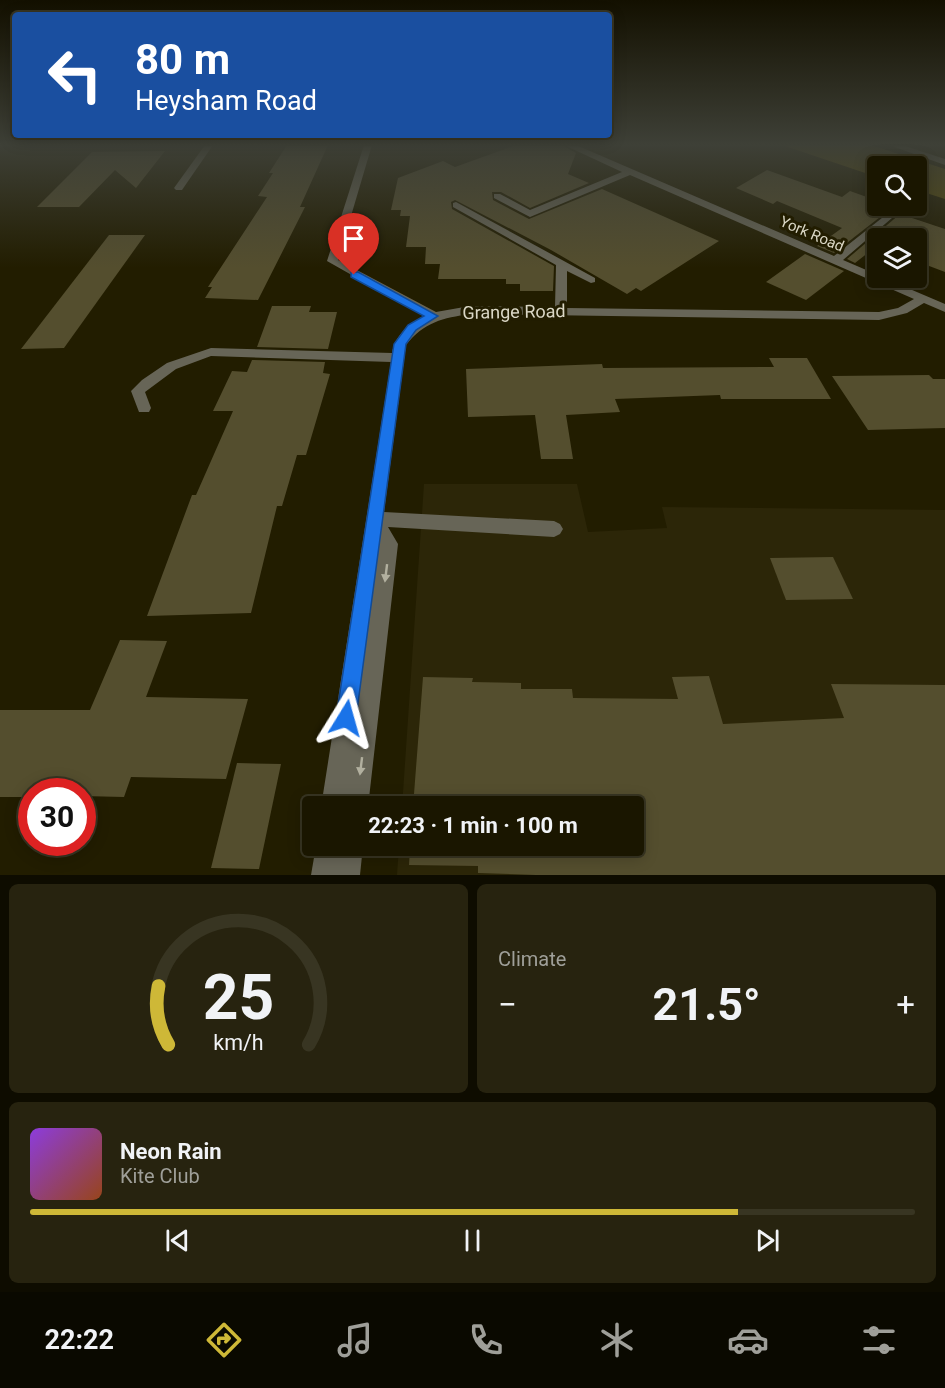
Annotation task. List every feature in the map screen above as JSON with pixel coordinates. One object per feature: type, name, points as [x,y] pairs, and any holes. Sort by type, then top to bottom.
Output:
[{"type":"street","points":[[356,186],[333,261],[433,316]]},
{"type":"street","points":[[497,196],[530,214],[596,186]]},
{"type":"street","name":"York Road","points":[[661,186],[945,308]]},
{"type":"street","points":[[456,205],[591,280]]},
{"type":"street","points":[[836,261],[890,216]]},
{"type":"street","points":[[561,263],[561,310]]},
{"type":"street","name":"Grange Road","points":[[335,796],[400,344],[412,327],[433,316],[470,310],[879,316],[906,309],[922,299]]},
{"type":"street","points":[[144,408],[138,391],[158,373],[183,359],[211,352],[398,358]]},
{"type":"street","points":[[373,519],[555,529]]},
{"type":"street","points":[[357,796],[389,544],[373,519]]},
{"type":"street","points":[[324,875],[327,856]]},
{"type":"street","points":[[347,875],[350,856]]},
{"type":"shaded area","points":[[927,186],[945,186],[945,199],[927,193]]},
{"type":"shaded area","points":[[424,484],[577,484],[588,532],[667,528],[662,507],[945,510],[945,875],[397,875],[398,856],[644,856],[644,796],[403,796]]},
{"type":"building","points":[[58,186],[100,186],[79,207],[37,207]]},
{"type":"building","points":[[265,186],[310,186],[300,207],[305,207],[258,300],[205,298],[212,287],[208,287],[267,197],[258,196]]},
{"type":"building","points":[[396,186],[582,186],[530,208],[501,192],[492,192],[493,200],[529,219],[602,189],[719,241],[641,291],[636,288],[627,294],[551,250],[455,200],[451,202],[452,209],[554,266],[553,291],[520,291],[520,284],[506,284],[506,279],[438,279],[440,264],[425,264],[426,247],[406,247],[410,216],[400,216],[401,210],[391,210]]},
{"type":"building","points":[[740,186],[811,186],[842,197],[850,191],[867,197],[867,216],[881,216],[834,253],[817,246],[842,228],[777,201],[773,204],[736,188]]},
{"type":"building","points":[[898,216],[906,216],[945,229],[945,272],[927,265],[927,228],[884,228]]},
{"type":"building","points":[[109,235],[145,235],[64,348],[21,349]]},
{"type":"building","points":[[867,242],[867,254],[855,263],[847,259]]},
{"type":"building","points":[[805,254],[844,271],[806,300],[766,282]]},
{"type":"building","points":[[272,306],[311,306],[309,312],[337,312],[328,349],[257,347]]},
{"type":"building","points":[[769,358],[807,358],[831,399],[721,399],[720,395],[615,399],[620,412],[566,415],[573,459],[541,459],[535,415],[468,417],[466,369],[602,364],[603,368],[774,367]]},
{"type":"building","points":[[252,360],[325,362],[323,373],[330,374],[306,455],[297,455],[282,506],[277,506],[251,613],[147,616],[192,495],[196,495],[233,411],[213,411],[232,371],[247,372]]},
{"type":"building","points":[[929,375],[933,379],[945,379],[945,428],[868,430],[832,376]]},
{"type":"building","points":[[833,557],[853,599],[786,600],[770,558]]},
{"type":"building","points":[[120,640],[167,641],[146,697],[248,699],[226,779],[131,777],[124,797],[96,796],[96,778],[18,778],[18,797],[0,797],[0,710],[90,710]]},
{"type":"building","points":[[709,676],[723,724],[844,718],[831,684],[945,685],[945,875],[536,875],[478,873],[478,866],[409,865],[409,856],[644,856],[644,796],[414,796],[423,677],[473,678],[472,682],[521,683],[521,689],[572,689],[573,698],[678,699],[672,677]]},
{"type":"building","points":[[237,763],[281,764],[259,869],[211,868]]},
{"type":"route","points":[[346,718],[400,344],[412,327],[433,316],[354,275]]}]
